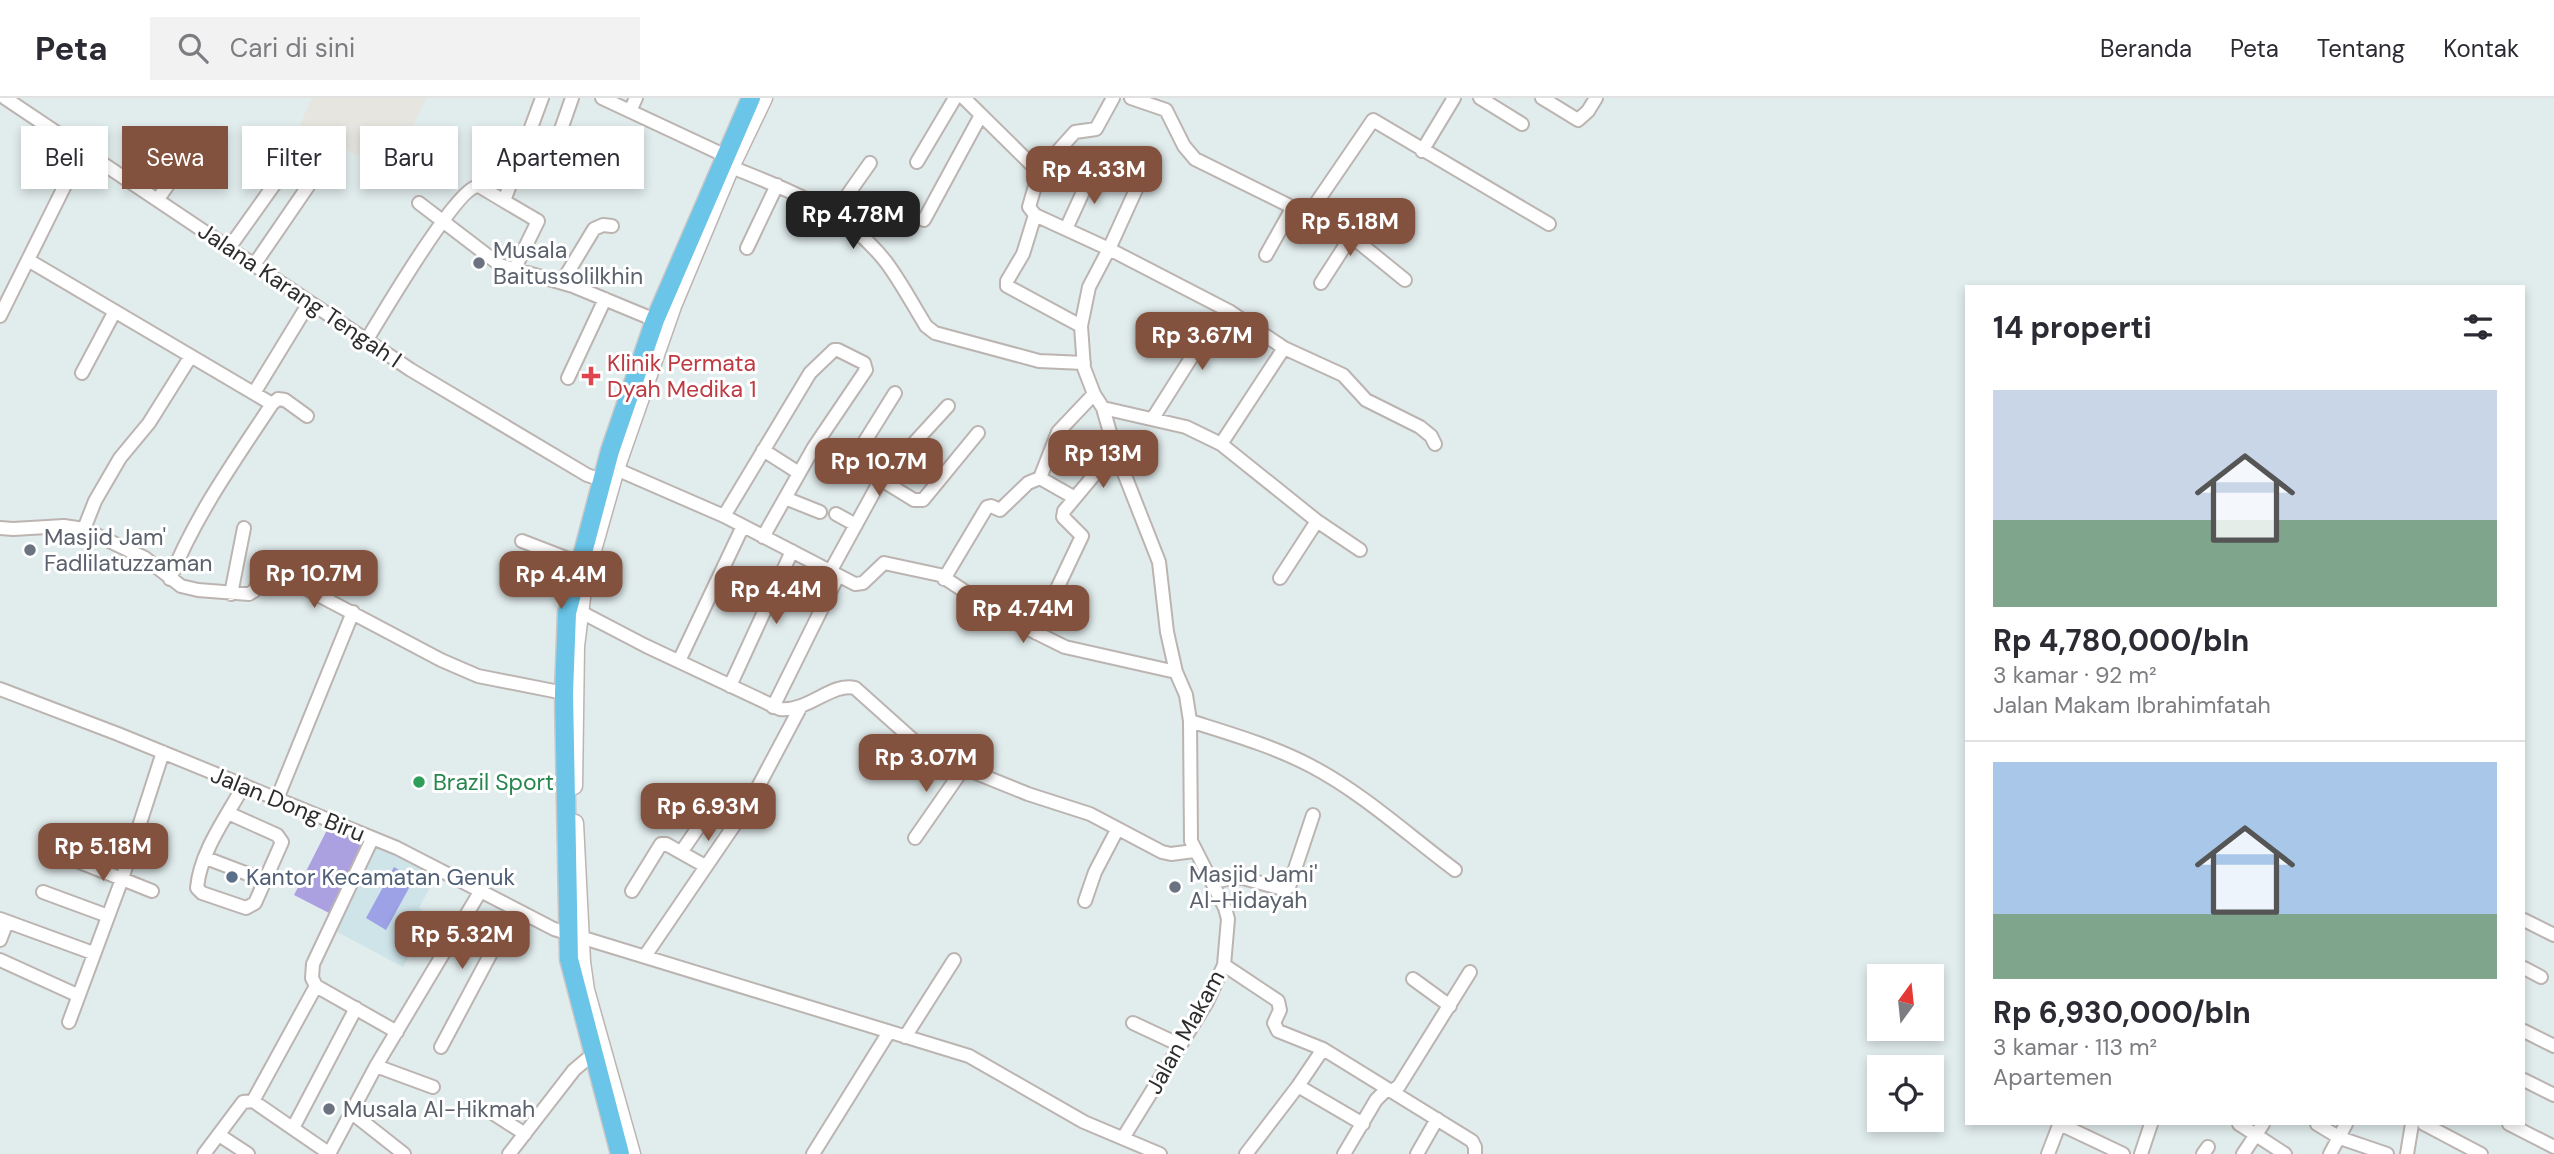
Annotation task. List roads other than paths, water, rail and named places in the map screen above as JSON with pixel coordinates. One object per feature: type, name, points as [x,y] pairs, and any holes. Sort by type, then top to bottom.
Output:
[{"type":"main road","points":[[632,1154],[586,990],[574,936],[564,693],[567,613],[579,563],[609,475],[751,98]]},
{"type":"main road","points":[[620,1154],[569,959],[574,936],[573,800],[579,611],[609,475],[655,320],[728,161],[764,98]]},
{"type":"street","name":"Jalana Karang Tengah I","points":[[5,98],[48,126]]},
{"type":"street","points":[[532,126],[542,98]]},
{"type":"street","points":[[562,126],[572,98]]},
{"type":"street","points":[[602,98],[808,198],[834,214],[863,237],[885,262],[926,326],[935,333],[1039,361],[1084,363]]},
{"type":"street","points":[[630,111],[636,98]]},
{"type":"street","points":[[917,162],[956,98]]},
{"type":"street","points":[[964,98],[1040,172]]},
{"type":"street","points":[[1113,98],[1096,129],[1075,132],[1040,172],[1028,207],[1035,215],[1110,249],[1228,311],[1284,348],[1343,375],[1366,400],[1420,427],[1436,444]]},
{"type":"street","points":[[1132,98],[1166,110],[1184,146],[1195,159],[1350,238],[1405,281]]},
{"type":"street","points":[[1422,151],[1454,98]]},
{"type":"street","points":[[1480,98],[1522,124]]},
{"type":"street","points":[[1542,98],[1578,120],[1596,98]]},
{"type":"street","points":[[924,219],[981,115]]},
{"type":"street","points":[[1308,215],[1373,120],[1549,224]]},
{"type":"street","points":[[834,214],[870,163]]},
{"type":"street","name":"Jalana Karang Tengah I","points":[[108,166],[366,341],[587,475],[609,475],[724,516],[834,574]]},
{"type":"street","points":[[1066,229],[1093,170]]},
{"type":"street","points":[[579,611],[773,707],[788,710],[800,708],[841,688],[855,688],[922,747],[963,769],[1090,814],[1161,852],[1171,854],[1194,851],[1191,841],[1190,720],[1186,695],[1176,672],[1167,632],[1159,562],[1084,363],[1082,326],[1089,287],[1110,249],[1139,183]]},
{"type":"street","points":[[747,247],[777,185]]},
{"type":"street","points":[[366,341],[442,220],[472,186],[479,186],[538,220],[514,270]]},
{"type":"street","points":[[0,316],[63,189]]},
{"type":"street","points":[[158,199],[165,189]]},
{"type":"street","points":[[229,248],[271,189]]},
{"type":"street","points":[[254,265],[306,189]]},
{"type":"street","points":[[504,201],[508,189]]},
{"type":"street","points":[[419,203],[492,260],[514,270],[562,282],[655,320]]},
{"type":"street","points":[[1266,255],[1293,207]]},
{"type":"street","points":[[1035,215],[1023,254],[1007,281],[1007,286],[1082,326]]},
{"type":"street","points":[[562,282],[594,229],[603,225],[612,226]]},
{"type":"street","points":[[1321,282],[1350,238]]},
{"type":"street","points":[[28,260],[272,404]]},
{"type":"street","points":[[568,378],[605,299]]},
{"type":"street","points":[[254,393],[309,303]]},
{"type":"street","points":[[82,373],[115,311]]},
{"type":"street","points":[[1153,418],[1191,358],[1228,311]]},
{"type":"street","points":[[1221,444],[1284,348]]},
{"type":"street","points":[[724,516],[810,373],[832,352],[838,350],[864,363],[866,370],[814,447],[763,537]]},
{"type":"street","points":[[84,529],[95,501],[120,458],[149,423],[191,356]]},
{"type":"street","points":[[895,393],[852,462],[914,500],[923,500],[978,433]]},
{"type":"street","points":[[944,579],[987,507],[1000,510],[1028,484],[1040,478],[1058,432],[1094,394]]},
{"type":"street","points":[[170,579],[184,545],[215,490],[272,404],[278,399],[285,400],[307,416]]},
{"type":"street","points":[[773,707],[856,525],[881,480],[948,406]]},
{"type":"street","points":[[1103,408],[1153,418],[1193,430],[1221,444],[1317,521],[1360,550]]},
{"type":"street","points":[[763,450],[799,473]]},
{"type":"street","points":[[1036,632],[1082,536],[1063,514],[1115,450]]},
{"type":"street","points":[[1040,478],[1075,498]]},
{"type":"street","points":[[785,498],[820,512]]},
{"type":"street","points":[[836,514],[856,525]]},
{"type":"street","points":[[1280,579],[1317,521]]},
{"type":"street","points":[[0,528],[64,526],[84,529],[145,558],[181,586],[198,590],[230,594],[251,593],[263,574],[272,574],[297,582],[441,660],[478,676],[564,693]]},
{"type":"street","points":[[679,661],[743,526]]},
{"type":"street","points":[[230,594],[244,528]]},
{"type":"street","points":[[522,541],[579,563]]},
{"type":"street","points":[[730,687],[792,551]]},
{"type":"street","points":[[834,574],[861,584],[884,563],[936,573],[1002,616],[1065,647],[1176,672]]},
{"type":"street","points":[[277,799],[353,612]]},
{"type":"street","name":"Jalan Dong Biru","points":[[0,689],[163,752],[397,848],[514,910],[574,936],[969,1056],[1084,1122],[1153,1152]]},
{"type":"street","points":[[645,956],[750,802],[800,708]]},
{"type":"street","points":[[1190,720],[1279,750],[1312,766],[1358,794],[1455,870]]},
{"type":"street","points":[[69,1021],[122,879],[163,752]]},
{"type":"street","points":[[915,838],[963,769]]},
{"type":"street","points":[[228,813],[282,839],[282,845],[255,903],[246,908],[202,893],[197,885],[206,858],[228,813],[244,785]]},
{"type":"street","points":[[1212,882],[1239,877],[1283,889],[1289,887],[1313,815]]},
{"type":"street","points":[[682,852],[706,816]]},
{"type":"street","points":[[1085,901],[1095,872],[1118,830]]},
{"type":"street","points":[[372,839],[313,964],[312,978],[316,986],[397,1032]]},
{"type":"street","points":[[632,891],[661,845],[667,844],[705,866]]},
{"type":"street","points":[[52,851],[152,891]]},
{"type":"street","name":"Jalan Makam","points":[[1123,1138],[1207,1002],[1224,965],[1228,919],[1212,882],[1194,851]]},
{"type":"street","points":[[206,858],[266,881]]},
{"type":"street","points":[[43,892],[108,916]]},
{"type":"street","points":[[204,1154],[247,1100],[253,1101],[329,1154],[376,1066],[480,892]]},
{"type":"street","points":[[441,1047],[514,910]]},
{"type":"street","points":[[0,940],[3,920],[93,953]]},
{"type":"street","points":[[2525,920],[2554,935]]},
{"type":"street","points":[[0,960],[77,995]]},
{"type":"street","points":[[905,1037],[954,960]]},
{"type":"street","points":[[1224,965],[1278,1001],[1280,1010],[1274,1023],[1278,1031],[1323,1049],[1437,1119],[1472,1141],[1475,1154]]},
{"type":"street","points":[[2525,969],[2541,977]]},
{"type":"street","points":[[1345,1154],[1382,1094],[1399,1086],[1471,972]]},
{"type":"street","points":[[1413,979],[1450,1006]]},
{"type":"street","points":[[253,1101],[316,986]]},
{"type":"street","points":[[293,1128],[356,1009]]},
{"type":"street","points":[[1133,1023],[1180,1045]]},
{"type":"street","points":[[813,1154],[889,1032]]},
{"type":"street","points":[[2525,1032],[2554,1046]]},
{"type":"street","points":[[1247,1154],[1323,1049]]},
{"type":"street","points":[[509,1154],[574,1070],[593,1054]]},
{"type":"street","points":[[376,1066],[433,1087]]},
{"type":"street","points":[[2525,1080],[2554,1095]]},
{"type":"street","points":[[1298,1086],[1363,1124]]},
{"type":"street","points":[[488,1110],[526,1134]]},
{"type":"street","points":[[352,1113],[404,1154]]},
{"type":"street","points":[[1417,1154],[1437,1119]]},
{"type":"street","points":[[2141,1154],[2151,1125]]},
{"type":"street","points":[[2319,1125],[2340,1138],[2386,1154]]},
{"type":"street","points":[[2330,1154],[2346,1125]]},
{"type":"street","points":[[2407,1154],[2412,1125]]},
{"type":"street","points":[[2426,1125],[2481,1154]]},
{"type":"street","points":[[2511,1125],[2554,1147]]},
{"type":"street","points":[[2048,1154],[2058,1128],[2064,1126],[2123,1154]]},
{"type":"street","points":[[2243,1154],[2260,1129],[2285,1154]]},
{"type":"street","points":[[219,1135],[248,1154]]},
{"type":"place","name":"Musala Baitussolilkhin","points":[[479,263]]},
{"type":"place","name":"Klinik Permata Dyah Medika 1","points":[[591,376]]},
{"type":"place","name":"Masjid Jam' Fadlilatuzzaman","points":[[30,550]]},
{"type":"place","name":"Brazil Sport","points":[[419,782]]},
{"type":"place","name":"Kantor Kecamatan Genuk","points":[[232,877]]},
{"type":"place","name":"Masjid Jami' Al-Hidayah","points":[[1175,887]]},
{"type":"place","name":"Musala Al-Hikmah","points":[[329,1109]]}]
